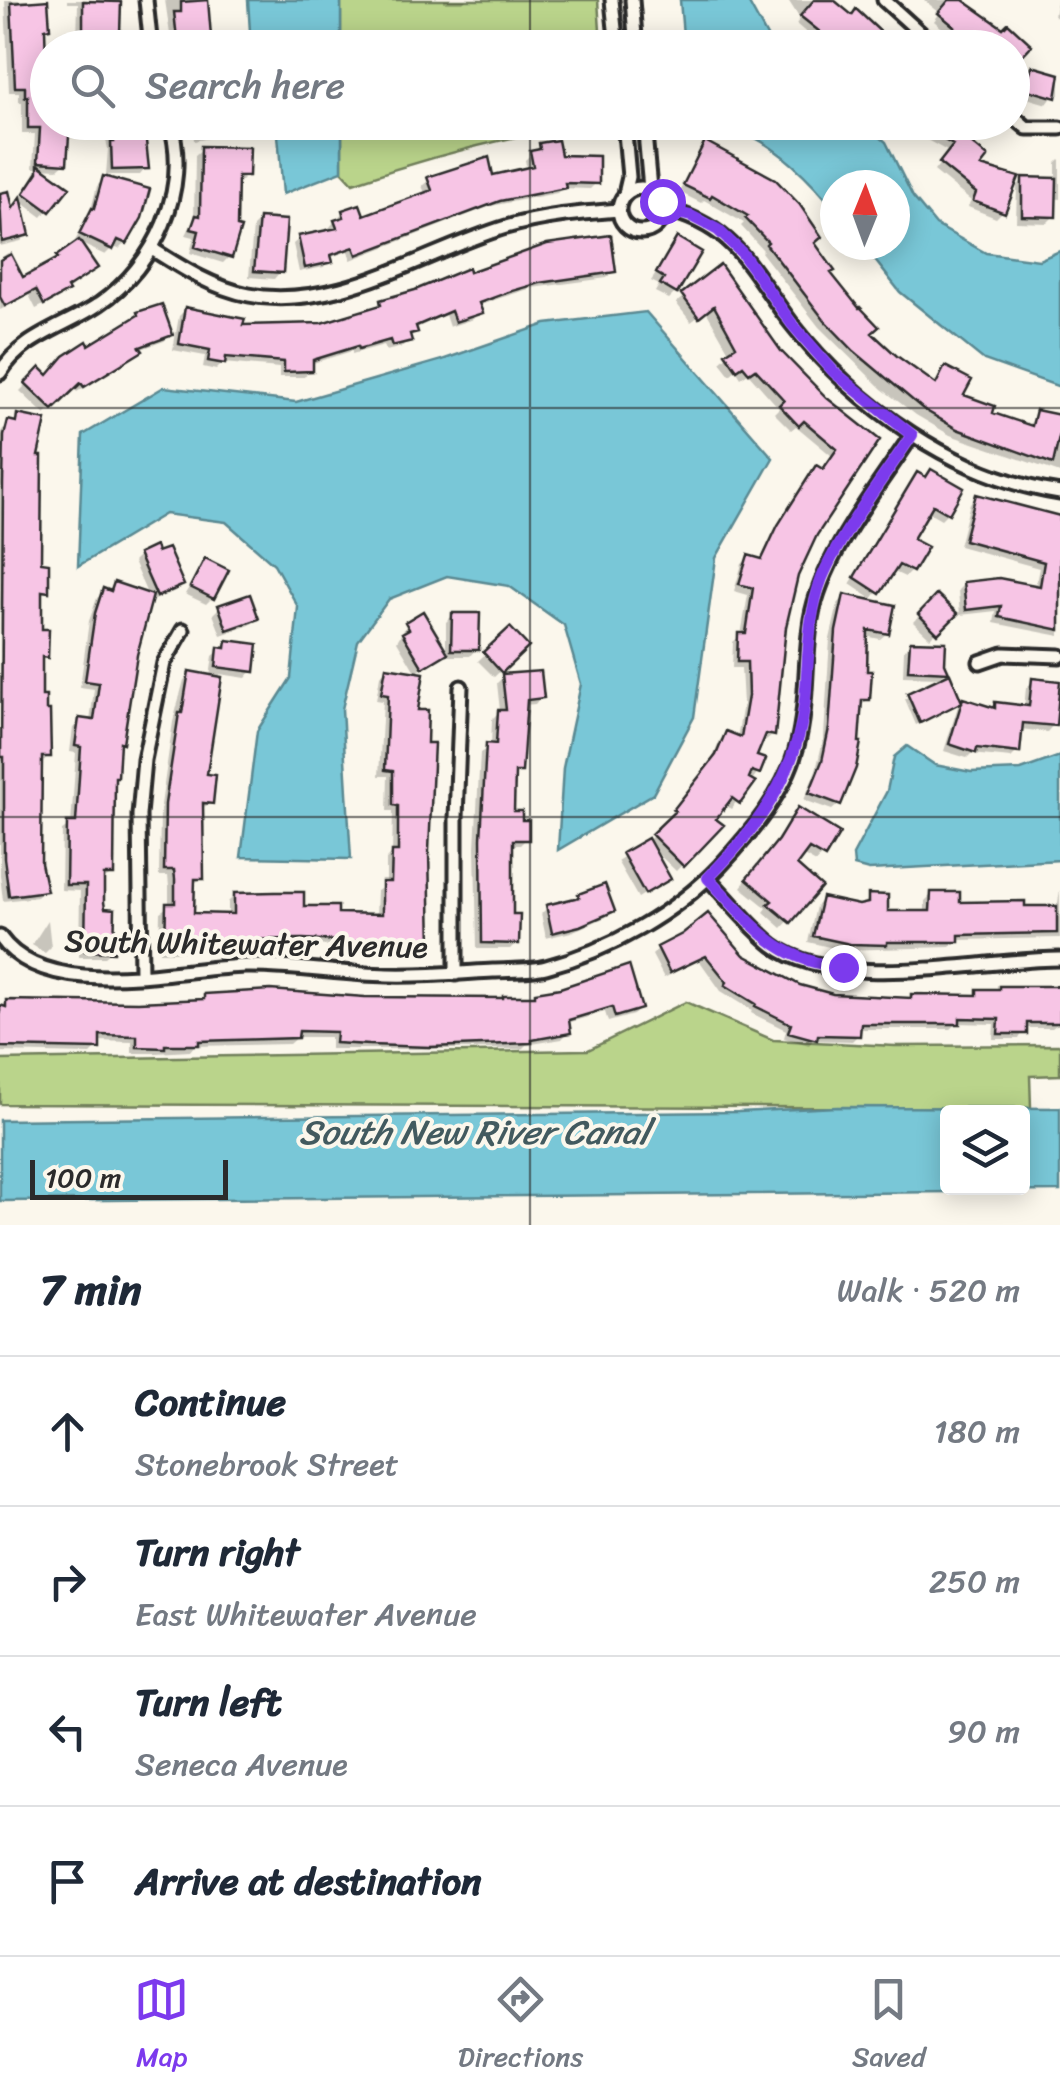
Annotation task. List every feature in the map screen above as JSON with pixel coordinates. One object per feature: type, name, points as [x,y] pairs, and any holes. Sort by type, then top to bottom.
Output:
[{"type":"street","points":[[146,0],[148,30]]},
{"type":"street","points":[[612,0],[614,30]]},
{"type":"street","points":[[632,0],[634,30]]},
{"type":"street","points":[[884,0],[917,30]]},
{"type":"street","points":[[1030,128],[1060,128]]},
{"type":"street","points":[[0,373],[4,358],[99,305],[124,284],[152,249],[171,198],[175,162],[172,140]]},
{"type":"street","points":[[626,140],[629,177],[619,210],[626,226],[642,232],[658,225],[664,210],[662,201],[650,189],[646,140]]},
{"type":"street","points":[[626,194],[632,189],[650,189]]},
{"type":"street","points":[[152,249],[202,280],[248,294],[288,297],[340,290],[502,228],[553,214],[619,210]]},
{"type":"street","points":[[664,210],[691,216],[718,230],[742,253],[792,324],[834,372],[912,435],[976,468],[1060,493]]},
{"type":"street","name":"South Whitewater Avenue","points":[[2,945],[40,968],[82,977],[244,966],[386,975],[456,974],[542,968],[597,950],[653,920],[708,878],[742,843],[779,789],[797,748],[811,618],[823,577],[912,435]]},
{"type":"street","points":[[140,975],[139,815],[144,760],[164,663],[183,630]]},
{"type":"street","points":[[980,662],[1003,654],[1060,656]]},
{"type":"street","points":[[456,974],[461,687]]},
{"type":"street","points":[[708,878],[774,946],[818,965],[871,970],[1060,960]]},
{"type":"green space","points":[[341,0],[598,0],[600,30],[341,30]]},
{"type":"green space","points":[[342,140],[504,140],[353,183],[342,171]]},
{"type":"green space","points":[[686,1002],[773,1040],[895,1046],[1060,1045],[1060,1075],[1030,1076],[1031,1108],[0,1104],[0,1060],[588,1050]]},
{"type":"water","points":[[248,0],[341,0],[341,30],[250,30]]},
{"type":"water","points":[[680,0],[747,0],[764,30],[683,30]]},
{"type":"water","points":[[278,140],[342,140],[342,171],[283,194]]},
{"type":"water","points":[[759,140],[884,140],[900,170],[820,170],[820,192],[784,157]]},
{"type":"water","points":[[910,191],[936,225],[986,253],[1039,260],[1060,251],[1060,387],[984,360],[900,292],[875,260],[910,260]]},
{"type":"water","points":[[646,312],[773,458],[716,558],[694,717],[653,794],[558,850],[563,768],[581,684],[564,625],[509,586],[447,576],[389,599],[358,641],[342,709],[351,859],[241,857],[257,731],[291,678],[298,607],[274,564],[226,522],[165,514],[78,566],[83,435],[164,387],[296,402],[442,360],[546,324]]},
{"type":"water","points":[[907,746],[935,765],[971,772],[1021,770],[1060,756],[1060,860],[869,870],[854,866],[853,855],[887,791],[894,757]]},
{"type":"water","name":"South New River Canal","points":[[940,1107],[940,1192],[0,1201],[0,1120]]},
{"type":"water","points":[[1030,1108],[1060,1108],[1060,1191],[1030,1191]]},
{"type":"building","points":[[48,0],[50,28],[30,30],[30,128],[25,87],[15,87],[11,3]]},
{"type":"building","points":[[208,0],[210,30],[176,30],[174,12],[181,12],[181,2]]},
{"type":"building","points":[[814,0],[834,0],[852,15],[856,9],[879,30],[818,30],[800,16]]},
{"type":"building","points":[[949,0],[963,0],[1003,28],[1008,23],[1016,30],[955,30],[938,13]]},
{"type":"building","points":[[83,1],[121,2],[120,30],[83,30]]},
{"type":"building","points":[[1032,66],[1060,74],[1056,98],[1030,90]]},
{"type":"building","points":[[39,140],[69,140],[67,164],[38,162]]},
{"type":"building","points":[[146,140],[149,169],[112,170],[114,142]]},
{"type":"building","points":[[558,140],[561,155],[599,156],[599,184],[565,183],[566,188],[500,201],[357,255],[354,247],[331,255],[333,262],[305,268],[298,236],[337,228],[334,220],[344,217],[342,210],[360,204],[364,215],[432,190],[427,177],[489,157],[493,175],[533,166],[530,151],[540,149],[539,143]]},
{"type":"building","points":[[944,140],[967,140],[988,157],[981,166],[1019,177],[1005,213],[973,201],[976,193],[939,163],[953,145]]},
{"type":"building","points":[[705,141],[775,179],[820,234],[815,243],[820,260],[827,260],[835,271],[831,273],[879,327],[872,333],[897,356],[936,384],[945,366],[972,380],[964,395],[995,406],[993,413],[1032,426],[1036,410],[1060,415],[1053,464],[957,429],[923,409],[825,321],[768,242],[745,218],[748,216],[712,195],[710,198],[683,185]]},
{"type":"building","points":[[201,146],[250,147],[249,176],[238,176],[237,227],[241,228],[232,258],[195,247],[199,231],[191,229],[196,215],[200,216]]},
{"type":"building","points":[[38,164],[70,187],[50,212],[24,193],[38,172]]},
{"type":"building","points":[[103,176],[150,189],[142,218],[127,244],[118,240],[113,250],[79,234],[94,209]]},
{"type":"building","points":[[1022,177],[1057,178],[1056,217],[1022,216]]},
{"type":"building","points":[[9,191],[13,208],[21,197],[30,235],[2,242],[0,193]]},
{"type":"building","points":[[259,218],[287,220],[283,273],[254,271]]},
{"type":"building","points":[[611,235],[616,272],[540,283],[509,292],[479,303],[483,313],[455,322],[451,311],[416,326],[418,332],[410,334],[412,341],[392,346],[390,340],[359,349],[358,346],[313,360],[313,371],[284,372],[284,362],[226,357],[225,364],[208,361],[210,350],[179,344],[185,307],[245,319],[243,325],[321,323],[381,305],[380,300],[468,268],[469,272],[547,244]]},
{"type":"building","points":[[677,237],[702,252],[677,294],[660,284],[664,278],[656,273]]},
{"type":"building","points":[[79,240],[98,268],[44,305],[36,290],[5,306],[0,297],[0,260],[11,254],[23,277],[58,258]]},
{"type":"building","points":[[720,264],[781,351],[827,398],[880,440],[817,535],[798,576],[786,627],[775,736],[766,734],[757,756],[766,759],[760,774],[752,771],[749,778],[756,782],[740,804],[732,798],[716,819],[724,825],[684,867],[651,834],[675,811],[716,755],[726,731],[741,737],[748,696],[747,662],[737,662],[738,633],[746,633],[753,588],[739,584],[748,555],[762,559],[778,525],[816,465],[823,469],[837,449],[804,421],[799,426],[779,405],[784,400],[755,369],[749,373],[743,366],[737,370],[725,353],[736,346],[714,306],[699,318],[681,294]]},
{"type":"building","points":[[162,304],[173,335],[140,347],[143,351],[84,387],[81,383],[53,410],[25,383],[40,367],[48,375],[64,356],[87,341],[89,345],[138,315],[137,312]]},
{"type":"building","points":[[17,414],[46,420],[38,456],[42,456],[41,562],[49,563],[49,592],[42,591],[42,629],[49,629],[48,658],[42,657],[42,696],[46,696],[46,710],[50,710],[51,757],[42,757],[41,863],[47,891],[9,896],[1,757],[3,483],[4,436],[8,420],[16,422]]},
{"type":"building","points":[[931,469],[964,488],[949,514],[933,505],[913,539],[928,547],[913,572],[899,565],[880,594],[854,577],[917,472],[926,477]]},
{"type":"building","points":[[976,494],[1060,516],[1060,630],[999,617],[1001,606],[966,610],[963,582],[999,578],[1040,586],[1044,562],[964,540]]},
{"type":"building","points":[[155,546],[157,552],[168,548],[184,585],[157,597],[138,554]]},
{"type":"building","points":[[205,558],[229,570],[214,599],[190,587]]},
{"type":"building","points":[[114,582],[153,595],[137,655],[115,777],[114,875],[104,875],[105,908],[115,909],[114,952],[85,951],[86,885],[66,885],[67,822],[76,822],[81,747],[75,746],[79,718],[94,720],[99,683],[85,681],[95,613],[103,588],[111,591]]},
{"type":"building","points":[[250,594],[259,619],[227,630],[218,605]]},
{"type":"building","points":[[844,594],[895,605],[889,634],[868,630],[870,700],[862,700],[856,768],[841,805],[809,793],[822,761],[829,728],[836,631]]},
{"type":"building","points":[[937,594],[958,614],[938,634],[918,614]]},
{"type":"building","points":[[423,611],[448,653],[423,668],[402,633],[409,629],[405,622]]},
{"type":"building","points":[[452,613],[480,613],[479,650],[451,650]]},
{"type":"building","points":[[510,627],[529,647],[502,673],[483,652]]},
{"type":"building","points":[[227,640],[258,644],[255,672],[216,667],[218,647],[226,648]]},
{"type":"building","points":[[910,641],[946,642],[945,663],[949,672],[908,670]]},
{"type":"building","points":[[386,667],[424,673],[418,710],[428,710],[427,743],[434,743],[429,851],[431,946],[303,939],[165,946],[166,903],[175,903],[175,879],[174,870],[164,870],[165,804],[189,671],[222,677],[207,774],[216,775],[213,804],[203,803],[204,879],[195,879],[194,913],[234,914],[234,893],[304,892],[304,906],[338,906],[338,913],[382,914],[382,882],[391,882],[392,851],[398,851],[393,771],[385,770],[388,695],[381,694]]},
{"type":"building","points":[[541,671],[544,698],[527,700],[522,772],[515,772],[514,811],[522,811],[522,820],[529,820],[529,840],[513,840],[513,914],[520,914],[519,944],[482,943],[481,839],[486,743],[496,744],[498,710],[506,710],[502,674]]},
{"type":"building","points":[[950,673],[962,702],[920,723],[907,693]]},
{"type":"building","points":[[1032,678],[1060,681],[1056,726],[1023,723],[1020,753],[977,748],[976,753],[949,744],[963,698],[995,708],[995,702],[1029,706]]},
{"type":"building","points":[[798,807],[840,833],[825,858],[809,849],[797,865],[822,887],[791,923],[746,879],[778,840]]},
{"type":"building","points":[[648,838],[671,879],[645,894],[622,853]]},
{"type":"building","points":[[605,884],[615,911],[552,933],[546,905],[579,897],[578,894]]},
{"type":"building","points":[[931,892],[960,892],[960,902],[1025,901],[1025,906],[1057,906],[1057,933],[959,935],[959,942],[887,945],[850,944],[813,936],[822,897],[859,905],[868,903],[868,894],[888,895],[888,911],[930,911]]},
{"type":"building","points":[[708,913],[744,955],[800,985],[833,994],[911,998],[911,994],[977,995],[977,989],[999,986],[1060,986],[1060,1023],[1027,1023],[1027,1034],[998,1034],[999,1019],[960,1018],[960,1024],[861,1024],[860,1036],[818,1035],[817,1040],[788,1032],[791,1024],[725,985],[727,982],[706,956],[670,973],[657,947],[682,934]]},
{"type":"building","points":[[629,965],[642,1009],[615,1017],[612,1007],[569,1020],[571,1033],[532,1043],[369,1045],[335,1043],[336,1032],[299,1031],[298,1038],[199,1041],[199,1045],[165,1048],[137,1047],[137,1036],[100,1035],[100,1049],[0,1047],[0,1005],[6,1007],[6,1000],[138,1002],[270,990],[365,997],[503,998],[535,996],[535,992],[560,988]]},
{"type":"route","points":[[662,201],[664,210],[691,216],[718,230],[742,253],[792,324],[834,372],[912,435],[823,577],[811,618],[797,748],[779,789],[742,843],[708,878],[774,946],[818,965],[843,967]]}]
